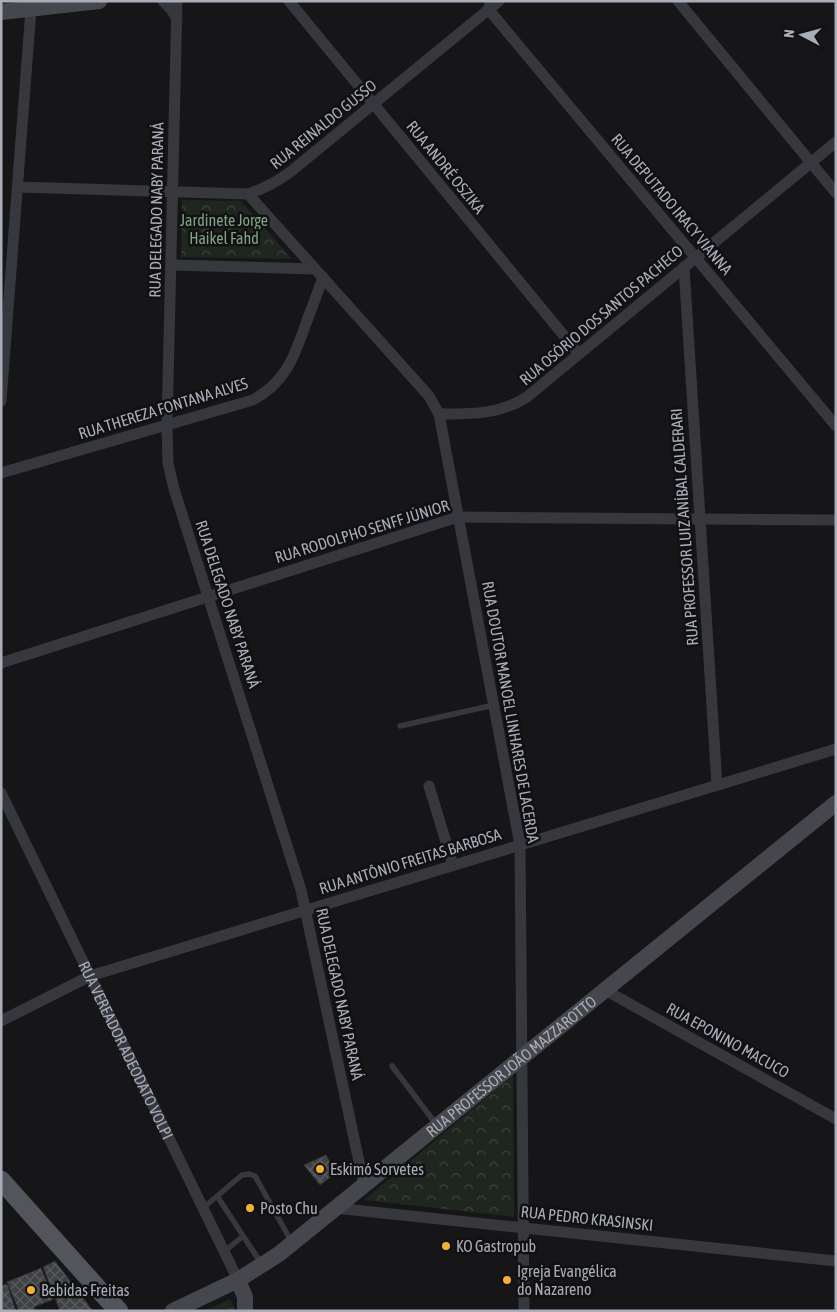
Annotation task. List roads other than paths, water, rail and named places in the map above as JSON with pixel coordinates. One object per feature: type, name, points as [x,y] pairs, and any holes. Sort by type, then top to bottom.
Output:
[{"type":"main road","points":[[1,1180],[119,1311]]},
{"type":"street","points":[[1,12],[99,1]]},
{"type":"street","points":[[164,1],[171,8],[176,19]]},
{"type":"street","name":"RUA DELEGADO NABY PARANÁ","points":[[177,1],[167,425],[167,447],[171,476],[298,878],[364,1185]]},
{"type":"street","name":"RUA ANDRÉ OSZIKA","points":[[288,1],[579,354]]},
{"type":"street","name":"RUA REINALDO GUSSO","points":[[18,187],[248,194],[266,187],[289,173],[489,6],[499,1]]},
{"type":"street","points":[[678,1],[836,193]]},
{"type":"street","name":"RUA DEPUTADO IRACY VIANNA","points":[[489,6],[836,426]]},
{"type":"street","points":[[1,401],[31,9]]},
{"type":"street","name":"RUA OSÓRIO DOS SANTOS PACHECO","points":[[439,414],[481,413],[505,408],[527,397],[836,142]]},
{"type":"street","name":"RUA DOUTOR MANOEL LINHARES DE LACERDA","points":[[248,194],[429,396],[439,414],[520,845],[524,1311]]},
{"type":"street","points":[[171,266],[319,273]]},
{"type":"street","name":"RUA PROFESSOR LUIZ ANÍBAL CALDERARI","points":[[684,267],[717,785]]},
{"type":"street","name":"RUA THEREZA FONTANA ALVES","points":[[1,473],[253,400],[266,393],[276,383],[294,358],[319,273]]},
{"type":"street","name":"RUA RODOLPHO SENFF JÚNIOR","points":[[1,663],[458,517],[836,520]]},
{"type":"street","name":"RUA ANTÔNIO FREITAS BARBOSA","points":[[1,1021],[90,976],[836,749]]},
{"type":"street","points":[[429,786],[453,865]]},
{"type":"street","name":"RUA VEREADOR ADEODATO VOLPI","points":[[1,792],[238,1280],[245,1297],[245,1311]]},
{"type":"street","name":"RUA PROFESSOR JOÃO MAZZAROTTO","points":[[173,1311],[263,1266],[836,804]]},
{"type":"street","name":"RUA EPONINO MACUCO","points":[[605,990],[836,1118]]},
{"type":"street","name":"RUA PEDRO KRASINSKI","points":[[335,1208],[836,1261]]},
{"type":"lane","points":[[400,726],[494,705]]},
{"type":"lane","points":[[392,1066],[437,1125]]},
{"type":"lane","points":[[203,1209],[242,1175],[249,1174],[255,1176],[292,1243]]},
{"type":"lane","points":[[217,1196],[263,1266]]},
{"type":"lane","points":[[224,1252],[243,1236]]},
{"type":"place","name":"Eskimó Sorvetes","points":[[320,1169]]},
{"type":"place","name":"Posto Chu","points":[[250,1208]]},
{"type":"place","name":"KO Gastropub","points":[[446,1246]]},
{"type":"place","name":"Igreja Evangélica do Nazareno","points":[[507,1280]]},
{"type":"place","name":"Bebidas Freitas","points":[[31,1290]]},
{"type":"park label","name":"Jardinete Jorge Haikel Fahd","points":[[224,229]]}]
